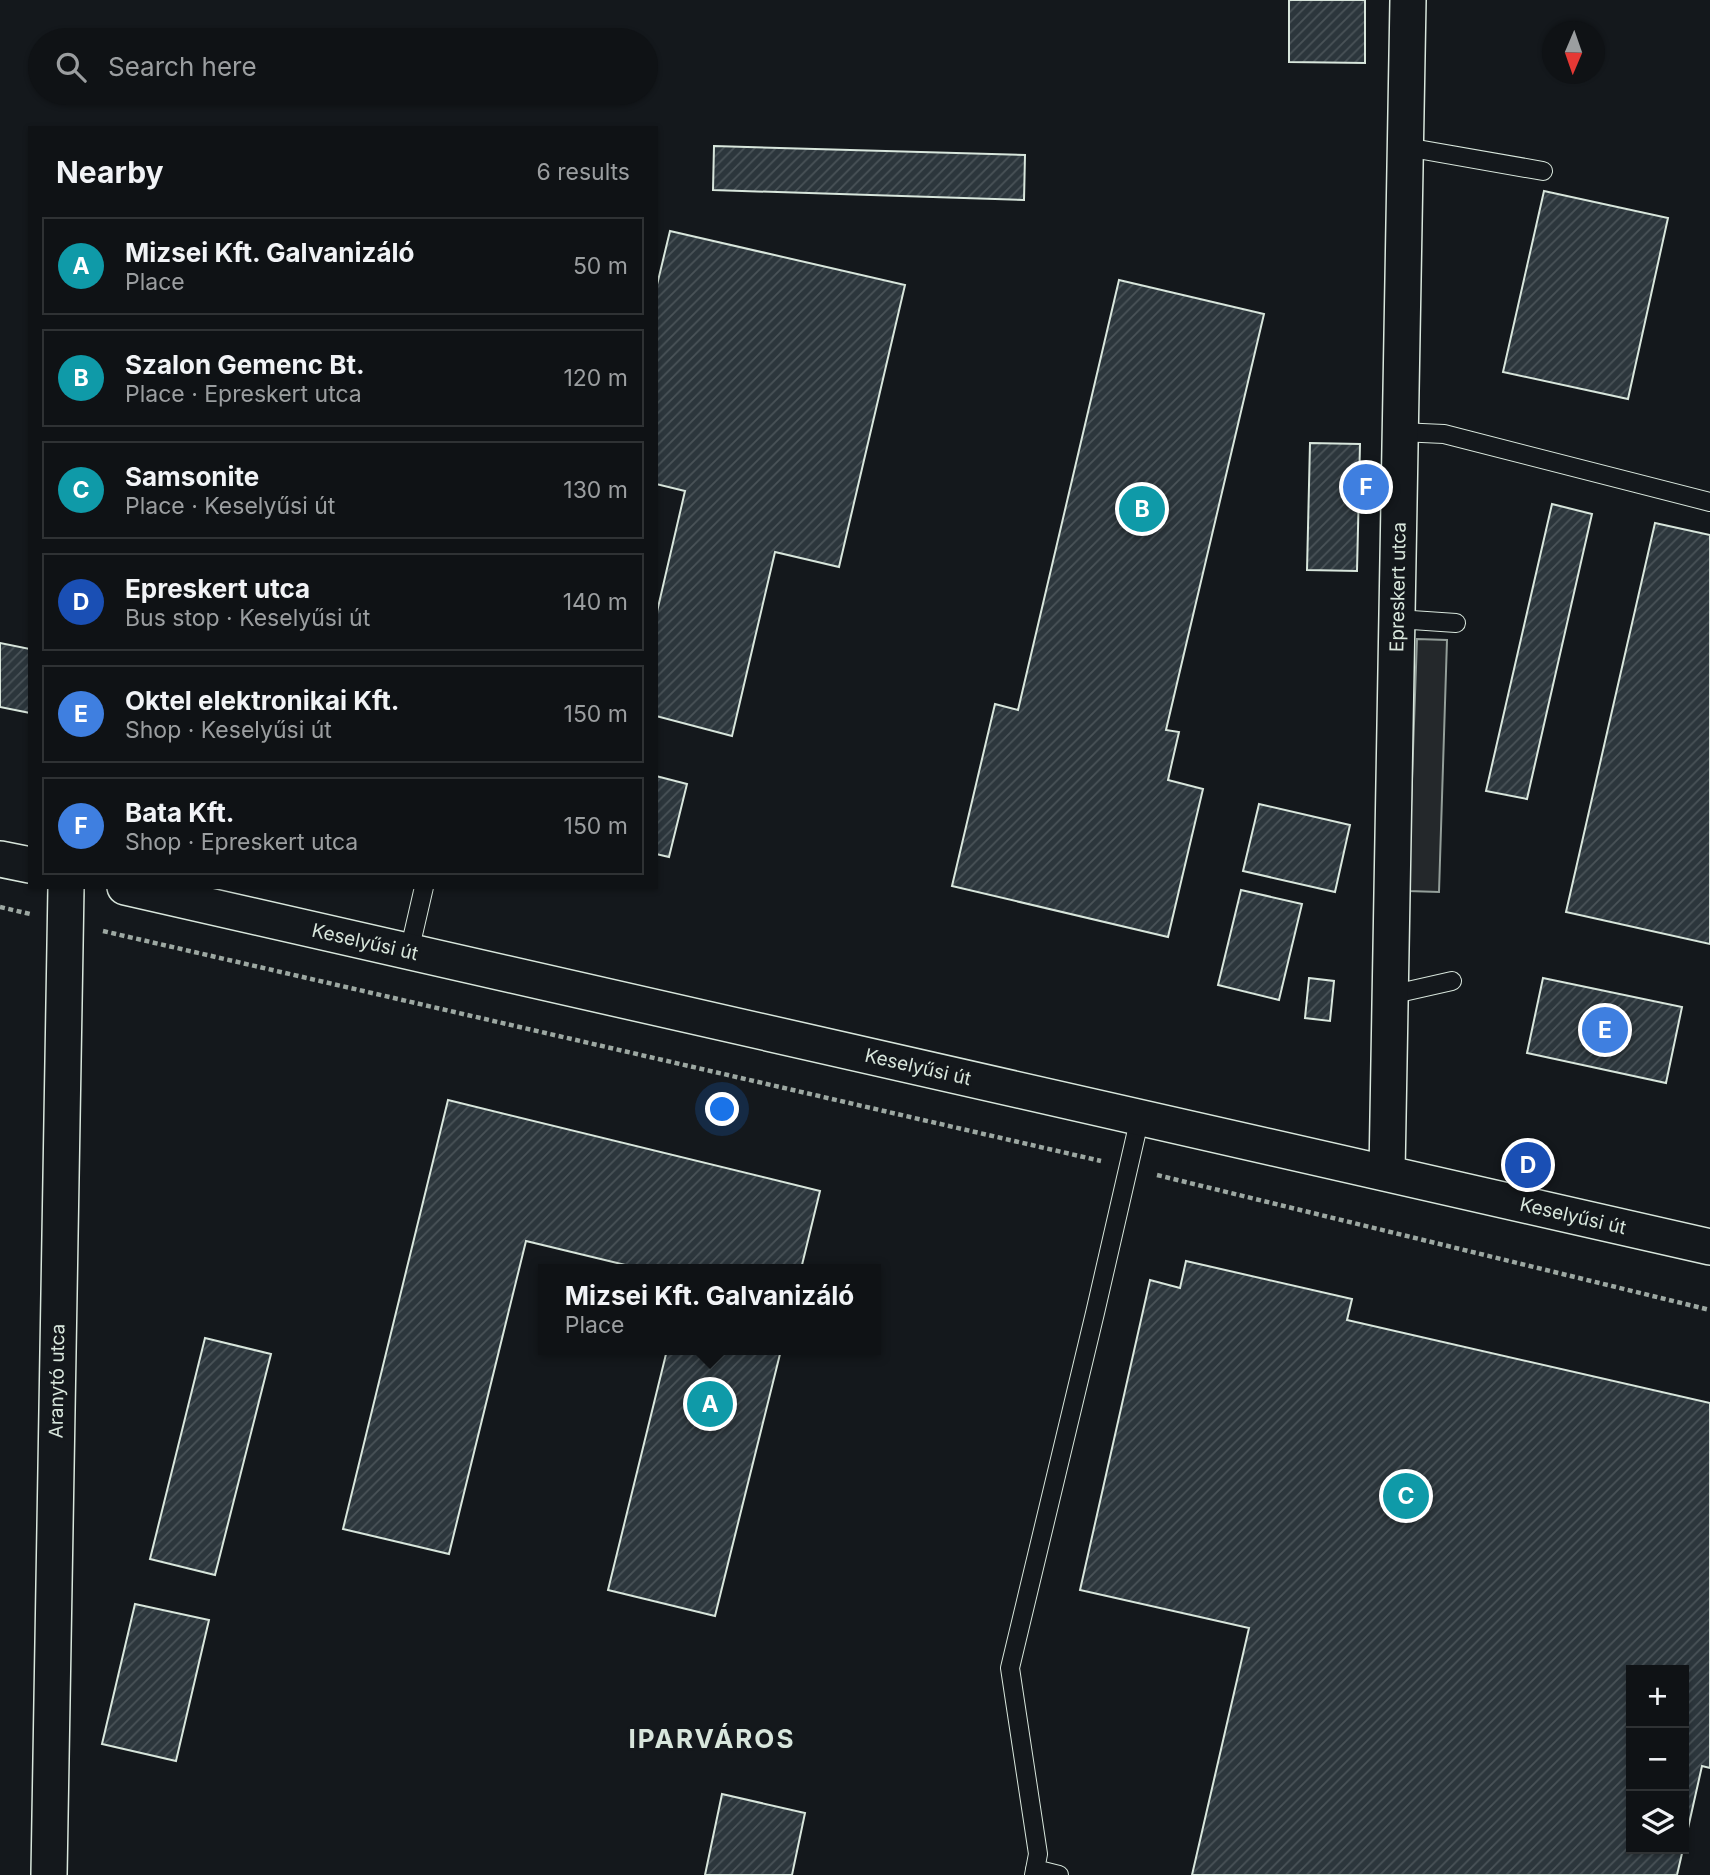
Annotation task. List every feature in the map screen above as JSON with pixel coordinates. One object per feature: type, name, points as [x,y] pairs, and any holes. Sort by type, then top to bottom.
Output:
[{"type":"street","name":"Epreskert utca","points":[[1387,1173],[1408,0]]},
{"type":"street","points":[[0,859],[28,865]]},
{"type":"street","name":"Aranytó utca","points":[[49,1875],[66,889]]},
{"type":"street","name":"Keselyűsi út","points":[[134,889],[1710,1247]]},
{"type":"lane","points":[[1406,147],[1543,171]]},
{"type":"lane","points":[[1401,432],[1444,434],[1710,502]]},
{"type":"lane","points":[[1397,619],[1456,623]]},
{"type":"lane","points":[[409,952],[425,889]]},
{"type":"lane","points":[[1390,995],[1452,981]]},
{"type":"lane","points":[[1059,1875],[1034,1872],[1038,1854],[1010,1668],[1096,1313],[1140,1117]]},
{"type":"path","points":[[0,907],[1127,1167],[1710,1310]]},
{"type":"shaded area","points":[[1417,639],[1447,640],[1439,892],[1408,891]]},
{"type":"building","points":[[1289,0],[1365,0],[1365,63],[1289,62]]},
{"type":"building","points":[[714,146],[1025,155],[1024,200],[713,190]]},
{"type":"building","points":[[1544,191],[1668,218],[1628,399],[1503,372]]},
{"type":"building","points":[[670,231],[905,285],[839,567],[775,552],[732,736],[658,717],[658,607],[685,491],[658,484],[658,281]]},
{"type":"building","points":[[1119,280],[1264,314],[1166,730],[1179,732],[1168,780],[1203,789],[1168,937],[952,886],[995,704],[1018,710]]},
{"type":"building","points":[[1310,443],[1360,444],[1357,571],[1307,570]]},
{"type":"building","points":[[1552,504],[1592,514],[1527,799],[1486,791]]},
{"type":"building","points":[[1655,523],[1710,535],[1710,944],[1566,912]]},
{"type":"building","points":[[0,643],[28,649],[28,713],[0,707]]},
{"type":"building","points":[[658,777],[687,784],[669,857],[658,854]]},
{"type":"building","points":[[1259,804],[1350,825],[1335,892],[1243,871]]},
{"type":"building","points":[[1241,890],[1302,904],[1279,1000],[1218,985]]},
{"type":"building","points":[[1309,978],[1334,981],[1330,1021],[1305,1018]]},
{"type":"building","points":[[1543,978],[1682,1007],[1666,1083],[1527,1053]]},
{"type":"building","points":[[448,1100],[820,1191],[802,1264],[621,1264],[526,1241],[449,1554],[343,1529]]},
{"type":"building","points":[[1186,1261],[1352,1299],[1347,1320],[1710,1403],[1710,1768],[1702,1766],[1689,1824],[1689,1665],[1626,1665],[1626,1854],[1682,1854],[1677,1875],[1192,1875],[1249,1628],[1080,1590],[1150,1280],[1180,1288]]},
{"type":"building","points":[[205,1338],[271,1354],[215,1575],[150,1559]]},
{"type":"building","points":[[666,1355],[780,1355],[715,1616],[608,1590]]},
{"type":"building","points":[[135,1604],[209,1620],[176,1761],[102,1744]]},
{"type":"building","points":[[722,1794],[805,1813],[792,1875],[705,1875]]},
{"type":"place","name":"Bata Kft.","points":[[1366,487]]},
{"type":"place","name":"Szalon Gemenc Bt.","points":[[1142,509]]},
{"type":"place","name":"Oktel elektronikai Kft.","points":[[1605,1030]]},
{"type":"place","name":"Epreskert utca","points":[[1528,1165]]},
{"type":"place","name":"Mizsei Kft. Galvanizáló","points":[[710,1404]]},
{"type":"place","name":"Samsonite","points":[[1406,1496]]},
{"type":"district","name":"IPARVÁROS","points":[[712,1738]]}]
